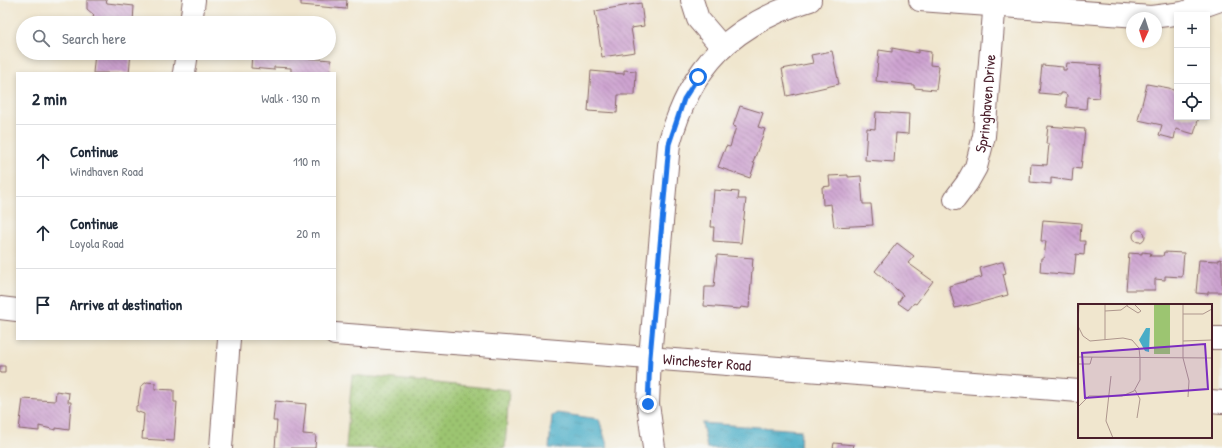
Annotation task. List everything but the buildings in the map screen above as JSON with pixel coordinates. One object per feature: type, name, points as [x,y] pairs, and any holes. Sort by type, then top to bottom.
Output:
[{"type":"street","points":[[192,16],[194,0]]},
{"type":"street","points":[[692,0],[698,19],[722,47]]},
{"type":"street","points":[[654,448],[648,404],[650,357],[669,144],[684,99],[698,77],[722,47],[738,33],[781,9],[810,0]]},
{"type":"street","points":[[920,0],[995,3],[1151,17],[1183,13],[1220,0]]},
{"type":"street","name":"Springhaven Drive","points":[[954,199],[967,183],[976,167],[984,136],[995,3]]},
{"type":"street","points":[[184,72],[186,60]]},
{"type":"street","points":[[0,308],[16,310]]},
{"type":"street","name":"Winchester Road","points":[[336,334],[1078,391]]},
{"type":"street","points":[[220,448],[229,340]]},
{"type":"street","points":[[1212,401],[1222,402]]},
{"type":"green space","points":[[352,375],[509,390],[505,448],[346,448]]},
{"type":"water","points":[[557,413],[599,419],[608,448],[549,448],[552,416]]},
{"type":"water","points":[[702,423],[801,430],[800,448],[707,448]]},
{"type":"route","points":[[648,404],[650,357],[669,144],[684,99],[698,77]]}]
